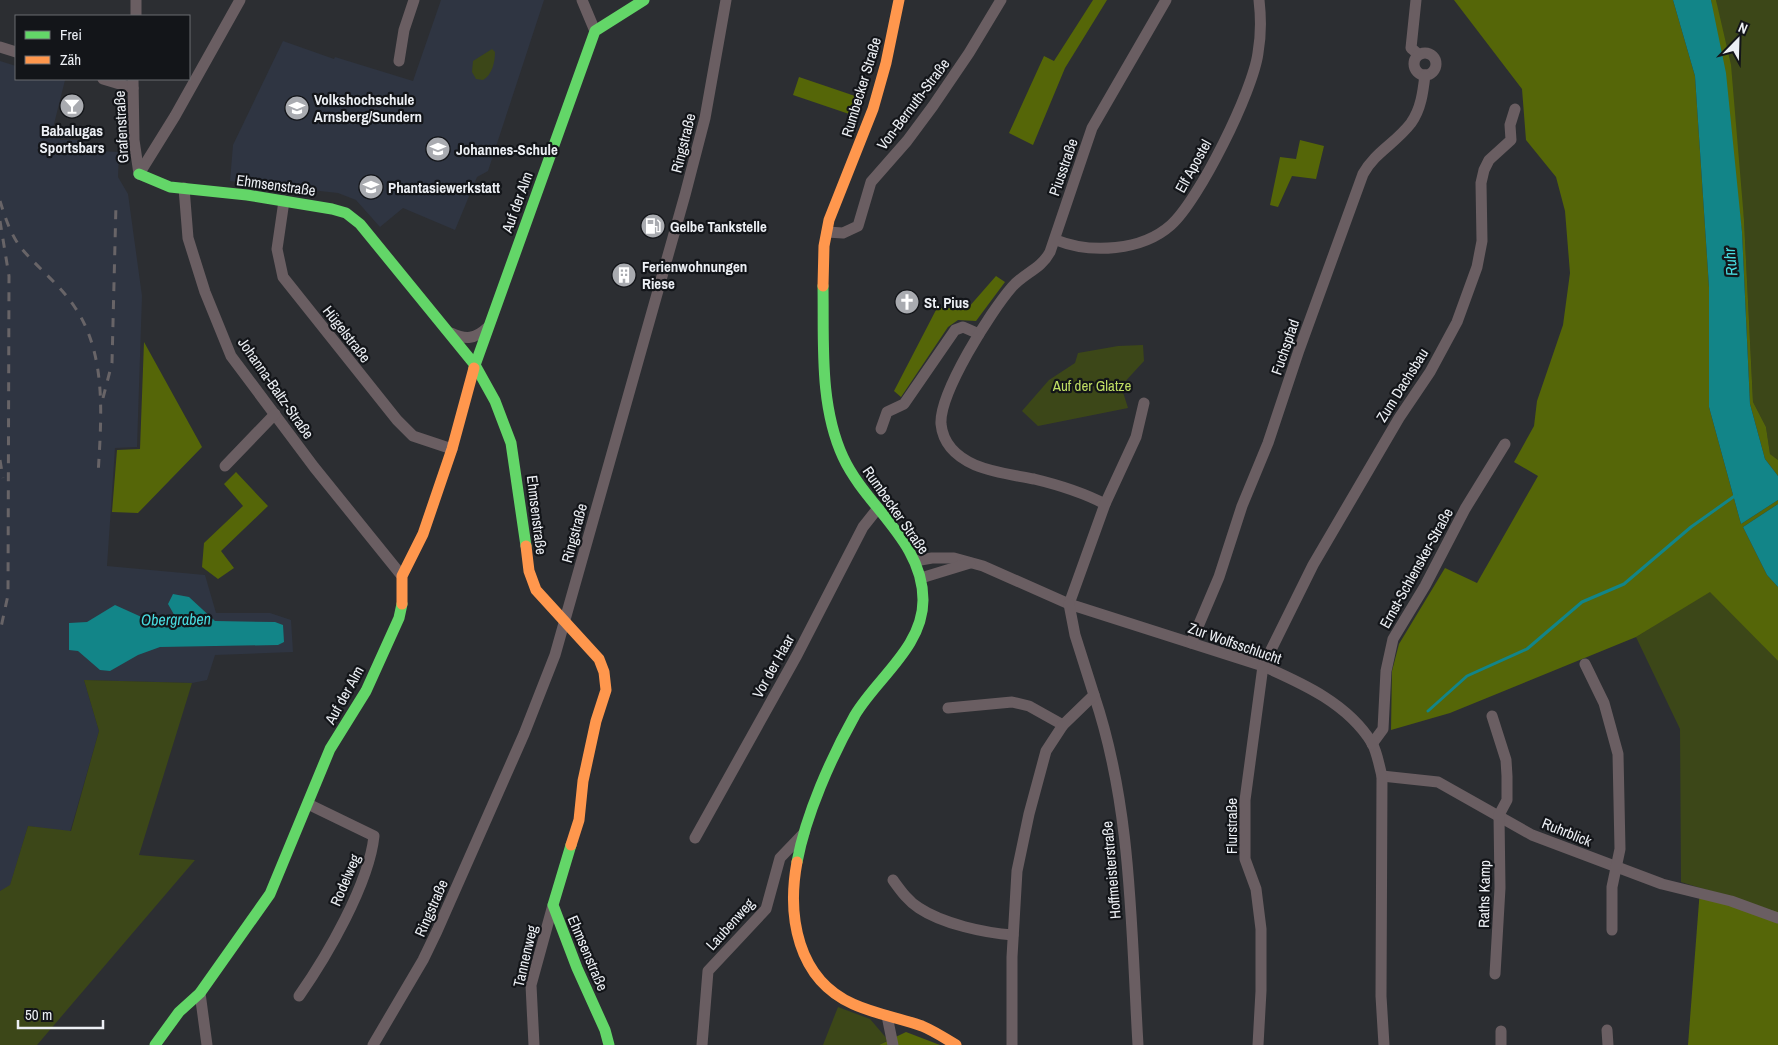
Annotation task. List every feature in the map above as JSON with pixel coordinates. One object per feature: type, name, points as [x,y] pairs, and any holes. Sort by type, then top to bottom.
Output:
[{"type":"street","points":[[136,0],[136,15]]},
{"type":"street","points":[[139,174],[175,116],[240,0]]},
{"type":"street","points":[[399,61],[404,30],[414,0]]},
{"type":"street","points":[[582,0],[595,30],[644,0]]},
{"type":"street","name":"Ringstraße","points":[[373,1045],[423,960],[440,924],[542,693],[566,622],[705,118],[726,0]]},
{"type":"street","name":"Rumbecker Straße","points":[[899,0],[877,96],[836,199],[827,232],[823,304],[828,409],[839,448],[847,466],[898,534],[915,561],[921,578],[923,610],[918,630],[904,651],[867,697],[848,728],[804,832],[796,864],[792,897],[799,944],[816,976],[830,990],[867,1011],[925,1028],[956,1045]]},
{"type":"street","name":"Von-Bernuth-Straße","points":[[827,232],[843,233],[858,226],[874,176],[903,146],[933,106],[969,54],[1001,0]]},
{"type":"street","name":"Piusstraße","points":[[1105,504],[1072,489],[986,469],[965,460],[951,450],[943,435],[941,418],[957,375],[979,334],[1011,288],[1045,261],[1056,240],[1092,128],[1166,0]]},
{"type":"street","name":"Elf Apostel","points":[[1056,240],[1087,249],[1118,247],[1154,236],[1177,219],[1191,202],[1209,172],[1249,82],[1258,54],[1261,11],[1259,0]]},
{"type":"street","points":[[1416,0],[1411,48],[1418,54],[1414,60],[1415,68],[1418,72],[1425,75]]},
{"type":"street","name":"Auf der Alm","points":[[155,1045],[179,1012],[200,992],[270,894],[330,749],[366,691],[399,618],[403,597],[402,576],[423,534],[452,450],[475,365],[595,30]]},
{"type":"street","points":[[0,47],[15,52]]},
{"type":"street","name":"Fuchspfad","points":[[1191,643],[1219,577],[1242,506],[1268,443],[1298,350],[1363,174],[1378,153],[1411,123],[1422,97],[1425,75],[1434,71],[1436,62],[1429,53],[1418,54]]},
{"type":"street","points":[[110,80],[133,83]]},
{"type":"street","name":"Grafenstraße","points":[[133,83],[134,140],[139,174]]},
{"type":"street","name":"Zum Dachsbau","points":[[1263,666],[1313,565],[1380,449],[1430,372],[1457,322],[1477,267],[1482,242],[1481,183],[1484,170],[1489,160],[1511,140],[1510,125],[1515,109]]},
{"type":"street","name":"Ehmsenstraße","points":[[139,174],[170,187],[284,201],[346,213],[367,232],[448,331],[475,365],[495,400],[511,443],[529,571],[536,590],[590,648],[599,659],[604,672],[606,690],[596,721],[583,781],[579,820],[553,905],[577,968],[606,1030],[609,1045]]},
{"type":"street","name":"Johanna-Baltz-Straße","points":[[184,188],[188,238],[204,292],[231,356],[338,498],[402,576]]},
{"type":"street","name":"Hügelstraße","points":[[284,201],[277,249],[283,277],[397,420],[412,436],[452,450]]},
{"type":"street","points":[[448,331],[470,339],[479,335],[489,326]]},
{"type":"street","points":[[881,429],[887,412],[904,404],[955,330],[964,327],[979,334]]},
{"type":"street","points":[[1069,604],[1105,504],[1136,438],[1144,403]]},
{"type":"street","points":[[225,466],[274,414]]},
{"type":"street","name":"Ernst-Schlensker-Straße","points":[[1372,744],[1383,730],[1386,671],[1393,639],[1425,586],[1465,509],[1506,444]]},
{"type":"street","name":"Vor der Haar","points":[[695,838],[797,654],[863,527],[878,508]]},
{"type":"street","name":"Zur Wolfsschlucht","points":[[915,561],[954,558],[1011,577],[1069,604],[1263,666],[1292,679],[1331,701],[1354,720],[1372,744]]},
{"type":"street","points":[[921,578],[970,563]]},
{"type":"street","name":"Hoffmeisterstraße","points":[[1069,604],[1075,635],[1103,722],[1118,789],[1130,887],[1138,1045]]},
{"type":"street","points":[[1585,664],[1604,703],[1618,754],[1620,849],[1612,888],[1612,930]]},
{"type":"street","name":"Flurstraße","points":[[1258,1045],[1261,991],[1260,929],[1256,889],[1245,859],[1245,800],[1263,666]]},
{"type":"street","points":[[1012,1045],[1013,935],[1017,871],[1029,814],[1046,751],[1063,725],[1094,695]]},
{"type":"street","points":[[948,708],[1012,702],[1029,706],[1063,725]]},
{"type":"street","name":"Raths Kamp","points":[[1492,716],[1506,760],[1507,800],[1499,815],[1500,888],[1495,974]]},
{"type":"street","points":[[1372,744],[1382,776],[1381,996],[1384,1045]]},
{"type":"street","name":"Ruhrblick","points":[[1382,776],[1438,782],[1532,835],[1662,884],[1731,901],[1778,918]]},
{"type":"street","name":"Rodelweg","points":[[299,996],[325,959],[372,856],[374,836],[308,804]]},
{"type":"street","name":"Laubenweg","points":[[702,1045],[708,971],[766,909],[780,858],[804,832]]},
{"type":"street","points":[[893,880],[904,896],[933,915],[992,933],[1013,935]]},
{"type":"street","name":"Tannenweg","points":[[534,1045],[531,985],[553,905]]},
{"type":"street","points":[[200,992],[206,1045]]},
{"type":"street","points":[[887,1016],[893,1045]]},
{"type":"street","points":[[1608,1030],[1608,1045]]},
{"type":"street","points":[[1501,1031],[1501,1045]]},
{"type":"shaded area","points":[[441,0],[544,0],[488,171],[477,177],[455,230],[403,208],[380,227],[356,200],[338,193],[230,181],[233,145],[283,41],[334,59],[335,57],[413,81]]},
{"type":"shaded area","points":[[0,61],[15,66],[15,80],[65,80],[52,132],[60,134],[60,140],[79,140],[77,150],[119,152],[118,177],[128,194],[142,296],[137,447],[115,448],[107,566],[205,575],[216,613],[270,613],[291,620],[293,652],[215,655],[207,680],[192,683],[84,680],[99,731],[70,832],[28,826],[10,886],[0,891]]},
{"type":"green space","points":[[1093,0],[1107,0],[1065,68],[1033,145],[1009,133],[1044,56],[1054,61]]},
{"type":"green space","points":[[1454,0],[1673,0],[1695,76],[1709,287],[1709,407],[1741,524],[1778,500],[1778,504],[1743,527],[1767,575],[1778,587],[1778,661],[1710,592],[1636,637],[1450,713],[1391,730],[1392,671],[1399,644],[1445,568],[1477,583],[1538,476],[1514,462],[1534,426],[1537,401],[1563,325],[1570,273],[1565,211],[1556,177],[1526,140],[1522,89]]},
{"type":"green space","points":[[1711,0],[1716,0],[1731,65],[1744,220],[1753,402],[1766,427],[1770,454],[1778,460],[1778,476],[1765,459],[1750,404],[1742,232]]},
{"type":"green space","points":[[1716,0],[1778,0],[1778,460],[1770,454],[1766,427],[1753,402],[1744,220]]},
{"type":"green space","points":[[492,49],[495,52],[495,56],[491,72],[483,80],[476,79],[472,72],[473,61]]},
{"type":"green space","points":[[799,77],[858,97],[852,115],[793,95]]},
{"type":"green space","points":[[1300,140],[1324,146],[1316,179],[1292,176],[1278,207],[1270,205],[1280,157],[1296,159]]},
{"type":"green space","points":[[996,276],[1005,282],[976,321],[958,320],[948,327],[901,397],[894,391],[937,308],[968,308]]},
{"type":"green space","points":[[144,342],[202,447],[138,513],[112,512],[117,450],[140,449]]},
{"type":"green space","name":"Auf der Glatze","points":[[1143,345],[1144,361],[1121,386],[1128,408],[1038,426],[1022,411],[1049,380],[1075,363],[1078,353],[1118,346]]},
{"type":"green space","points":[[236,472],[268,506],[221,551],[234,568],[218,579],[202,567],[204,543],[243,506],[224,484]]},
{"type":"green space","points":[[1710,591],[1778,661],[1778,912],[1681,882],[1680,729],[1636,637]]},
{"type":"green space","points":[[84,680],[192,683],[139,855],[195,860],[37,1045],[0,1045],[0,891],[10,885],[28,826],[71,831],[99,731]]},
{"type":"green space","points":[[1700,889],[1778,912],[1778,1045],[1688,1045]]},
{"type":"green space","points":[[838,1007],[870,1019],[888,1040],[879,1045],[823,1045]]},
{"type":"green space","points":[[906,1032],[940,1045],[879,1045]]},
{"type":"water","name":"Ruhr","points":[[1673,0],[1711,0],[1726,73],[1742,232],[1750,404],[1765,459],[1778,476],[1778,500],[1741,524],[1709,407],[1709,287],[1695,76]]},
{"type":"water","points":[[1778,504],[1778,587],[1767,575],[1743,527]]},
{"type":"water","name":"Obergraben","points":[[173,594],[189,597],[215,621],[275,622],[283,625],[284,642],[278,645],[160,647],[138,655],[110,671],[100,670],[78,651],[69,650],[69,623],[87,622],[115,605],[157,624],[174,625],[176,618],[168,604]]},
{"type":"waterway","points":[[1428,711],[1467,676],[1527,649],[1582,602],[1624,584],[1691,527],[1736,495]]},
{"type":"railway","points":[[0,201],[18,244],[74,306],[85,325],[93,345],[100,388],[101,411],[98,476]]},
{"type":"railway","points":[[103,398],[112,363],[116,204]]},
{"type":"railway","points":[[0,221],[9,276],[8,595],[0,632]]},
{"type":"railway","points":[[0,460],[3,478]]},
{"type":"traffic: fast","points":[[474,368],[595,31],[644,0]]},
{"type":"traffic: fast","points":[[139,174],[170,187],[247,195],[332,209],[346,213],[360,224],[475,365],[495,401],[511,443],[526,546]]},
{"type":"traffic: fast","points":[[797,862],[806,825],[837,749],[864,701],[907,647],[921,617],[923,600],[921,579],[914,560],[892,525],[853,475],[835,437],[826,395],[824,373],[823,286]]},
{"type":"traffic: fast","points":[[155,1045],[179,1012],[200,993],[270,894],[330,749],[366,691],[399,618],[402,604]]},
{"type":"traffic: fast","points":[[571,845],[553,905],[577,968],[605,1030],[609,1045]]},
{"type":"traffic: slow","points":[[823,286],[824,246],[829,220],[873,109],[886,63],[899,0]]},
{"type":"traffic: slow","points":[[402,604],[402,576],[423,534],[452,449],[474,368]]},
{"type":"traffic: slow","points":[[526,546],[529,571],[536,590],[599,659],[604,672],[606,690],[596,721],[583,781],[579,820],[571,845]]},
{"type":"traffic: slow","points":[[797,862],[794,883],[796,924],[800,944],[808,962],[819,979],[834,993],[853,1004],[870,1011],[922,1026],[956,1045]]},
{"type":"place","name":"Babalugas Sportsbars","points":[[72,106]]},
{"type":"place","name":"Volkshochschule Arnsberg/Sundern","points":[[297,108]]},
{"type":"place","name":"Johannes-Schule","points":[[438,149]]},
{"type":"place","name":"Phantasiewerkstatt","points":[[371,187]]},
{"type":"place","name":"Gelbe Tankstelle","points":[[653,226]]},
{"type":"place","name":"Ferienwohnungen Riese","points":[[624,275]]},
{"type":"place","name":"St. Pius","points":[[907,302]]}]
